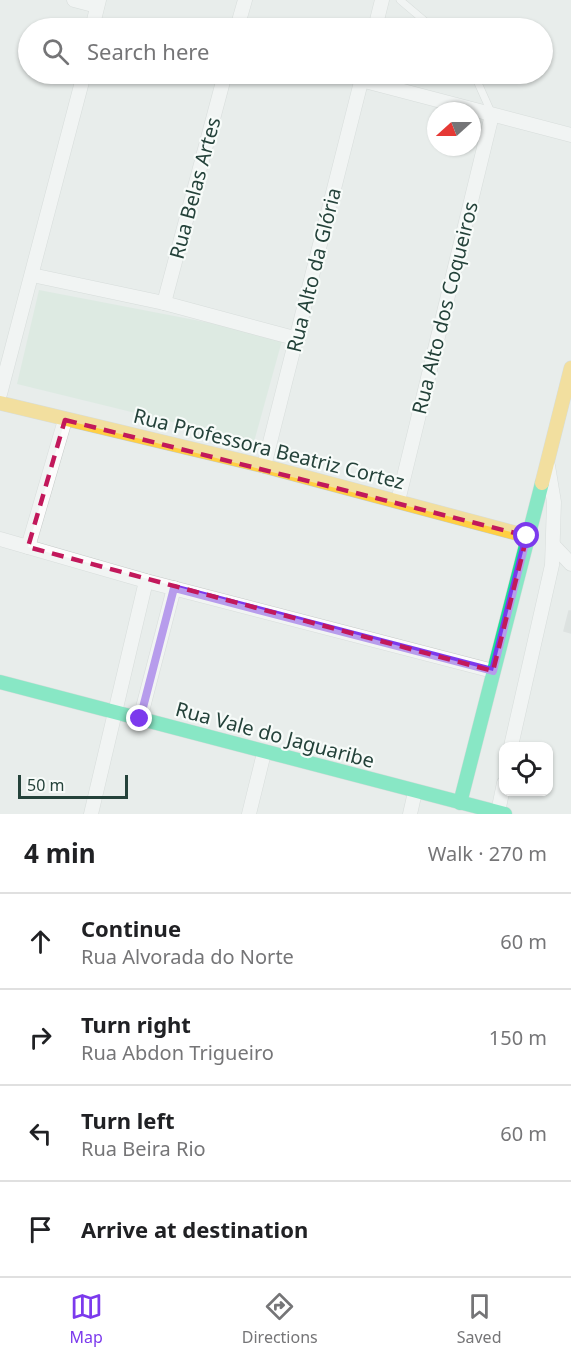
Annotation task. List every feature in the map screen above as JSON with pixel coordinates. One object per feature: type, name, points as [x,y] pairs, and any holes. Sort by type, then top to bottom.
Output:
[{"type":"street","points":[[74,0],[98,3],[94,18]]},
{"type":"street","points":[[240,18],[245,0]]},
{"type":"street","points":[[378,18],[382,0]]},
{"type":"street","points":[[0,394],[81,84]]},
{"type":"street","name":"Rua Belas Artes","points":[[164,303],[222,84]]},
{"type":"street","name":"Rua Alto da Glória","points":[[264,466],[298,339],[360,84]]},
{"type":"street","points":[[386,84],[571,135]]},
{"type":"street","name":"Rua Alto dos Coqueiros","points":[[398,501],[492,115]]},
{"type":"street","points":[[32,274],[164,303],[298,339]]},
{"type":"street","points":[[460,803],[571,368]]},
{"type":"street","name":"Rua Professora Beatriz Cortez","points":[[0,403],[264,466],[527,536]]},
{"type":"street","points":[[28,547],[65,420]]},
{"type":"street","points":[[512,742],[552,565],[554,502],[547,460]]},
{"type":"street","points":[[0,539],[146,581],[493,671]]},
{"type":"street","points":[[553,545],[571,564]]},
{"type":"street","points":[[90,814],[146,581]]},
{"type":"street","points":[[140,719],[174,588]]},
{"type":"street","name":"Rua Vale do Jaguaribe","points":[[0,682],[264,753],[501,813]]},
{"type":"street","points":[[249,814],[264,753]]},
{"type":"street","points":[[410,814],[415,792]]},
{"type":"street","points":[[501,813],[503,796]]},
{"type":"lane","points":[[400,0],[421,18]]},
{"type":"lane","points":[[478,84],[492,115]]},
{"type":"highlighted area","points":[[65,420],[527,536],[493,671],[28,547]]},
{"type":"green space","points":[[39,290],[283,337],[254,442],[17,384]]},
{"type":"building","points":[[569,611],[571,611],[571,633],[564,631]]},
{"type":"traffic: fast","points":[[460,803],[542,483]]},
{"type":"traffic: fast","points":[[0,682],[505,814]]},
{"type":"traffic: slow","points":[[542,483],[571,368]]},
{"type":"traffic: slow","points":[[0,403],[264,466],[527,536]]},
{"type":"route","points":[[140,719],[174,588],[493,671],[527,536]]}]
